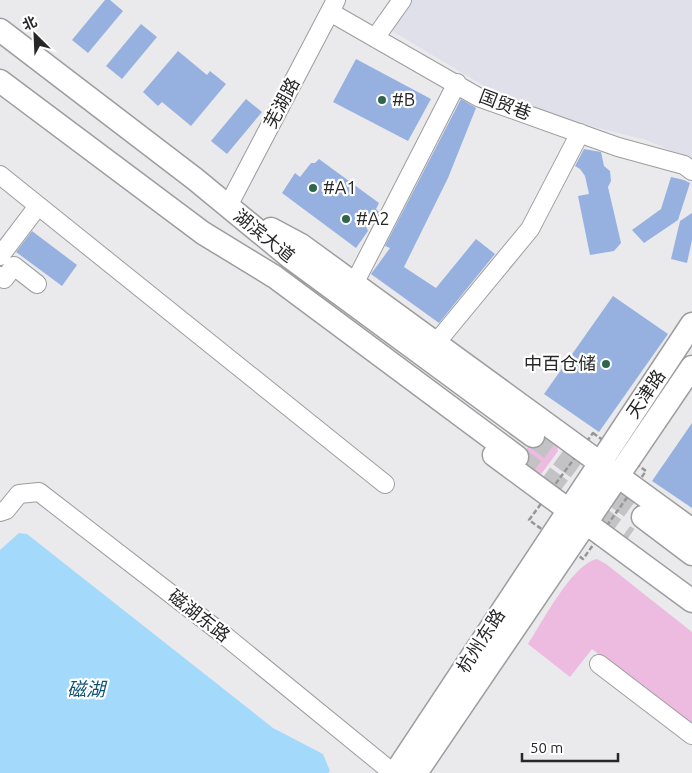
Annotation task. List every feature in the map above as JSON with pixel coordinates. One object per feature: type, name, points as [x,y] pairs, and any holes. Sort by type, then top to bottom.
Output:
[{"type":"main road","name":"湖滨大道","points":[[0,30],[228,206],[291,258],[533,436]]},
{"type":"main road","name":"湖滨大道","points":[[0,81],[203,233],[275,278],[517,457]]},
{"type":"main road","points":[[228,206],[301,245],[692,530]]},
{"type":"main road","points":[[203,233],[257,282],[692,601]]},
{"type":"main road","name":"天津路","points":[[567,509],[692,324]]},
{"type":"main road","name":"天津路","points":[[586,522],[692,367]]},
{"type":"main road","name":"杭州东路","points":[[394,773],[567,509]]},
{"type":"main road","points":[[643,517],[692,554]]},
{"type":"main road","name":"杭州东路","points":[[416,773],[586,522]]},
{"type":"main road","points":[[628,538],[692,586]]},
{"type":"street","points":[[375,38],[402,0]]},
{"type":"street","name":"国贸巷","points":[[333,6],[375,38],[457,83],[478,97],[618,147],[684,165],[692,171]]},
{"type":"street","name":"芜湖路","points":[[228,206],[333,6]]},
{"type":"street","points":[[354,284],[457,83]]},
{"type":"street","points":[[436,344],[530,229],[580,133]]},
{"type":"street","points":[[0,174],[385,484]]},
{"type":"street","points":[[0,256],[38,206]]},
{"type":"street","points":[[0,276],[4,279],[14,266],[37,284]]},
{"type":"street","name":"磁湖东路","points":[[0,512],[6,510],[19,494],[39,492],[224,636],[394,773]]},
{"type":"street","points":[[599,664],[692,735]]},
{"type":"shaded area","points":[[407,0],[692,0],[692,160],[646,140],[582,124],[489,89],[387,28]]},
{"type":"shaded area","points":[[540,432],[557,445],[558,451],[542,473],[533,475],[516,462]]},
{"type":"shaded area","points":[[597,559],[606,564],[692,632],[692,727],[592,649],[570,677],[528,644],[549,609],[568,583],[587,563]]},
{"type":"water","name":"磁湖","points":[[19,533],[27,534],[273,728],[323,754],[330,771],[328,773],[0,773],[0,550]]},
{"type":"building","points":[[105,0],[110,0],[123,11],[88,53],[72,40]]},
{"type":"building","points":[[141,24],[157,37],[122,79],[106,66]]},
{"type":"building","points":[[178,51],[207,75],[210,71],[226,84],[191,126],[162,102],[158,106],[143,92]]},
{"type":"building","name":"#B","points":[[356,59],[431,99],[408,141],[333,102]]},
{"type":"building","points":[[246,99],[262,112],[227,154],[211,141]]},
{"type":"building","points":[[461,99],[476,108],[448,178],[404,267],[436,288],[476,239],[495,254],[439,323],[371,274],[390,248],[385,246]]},
{"type":"building","points":[[584,149],[601,152],[604,166],[610,171],[611,181],[608,187],[621,243],[614,251],[590,255],[578,196],[589,194],[585,176],[575,166]]},
{"type":"building","points":[[319,159],[379,203],[376,209],[379,212],[377,216],[372,217],[366,226],[368,231],[356,248],[282,193],[295,173],[300,177],[311,163],[315,163]]},
{"type":"building","points":[[671,177],[690,183],[678,220],[644,243],[632,230],[661,209]]},
{"type":"building","points":[[692,213],[692,240],[687,263],[671,259],[680,221]]},
{"type":"building","points":[[32,231],[77,265],[62,286],[16,252]]},
{"type":"building","name":"中百仓储","points":[[613,296],[668,334],[599,432],[544,394]]},
{"type":"building","points":[[692,423],[692,508],[652,481]]},
{"type":"tunnel","points":[[533,436],[643,517]]},
{"type":"tunnel","points":[[517,457],[628,538]]},
{"type":"place","name":"#B","points":[[382,100]]},
{"type":"place","name":"#A1","points":[[313,188]]},
{"type":"place","name":"#A2","points":[[346,219]]},
{"type":"place","name":"中百仓储","points":[[606,364]]}]
